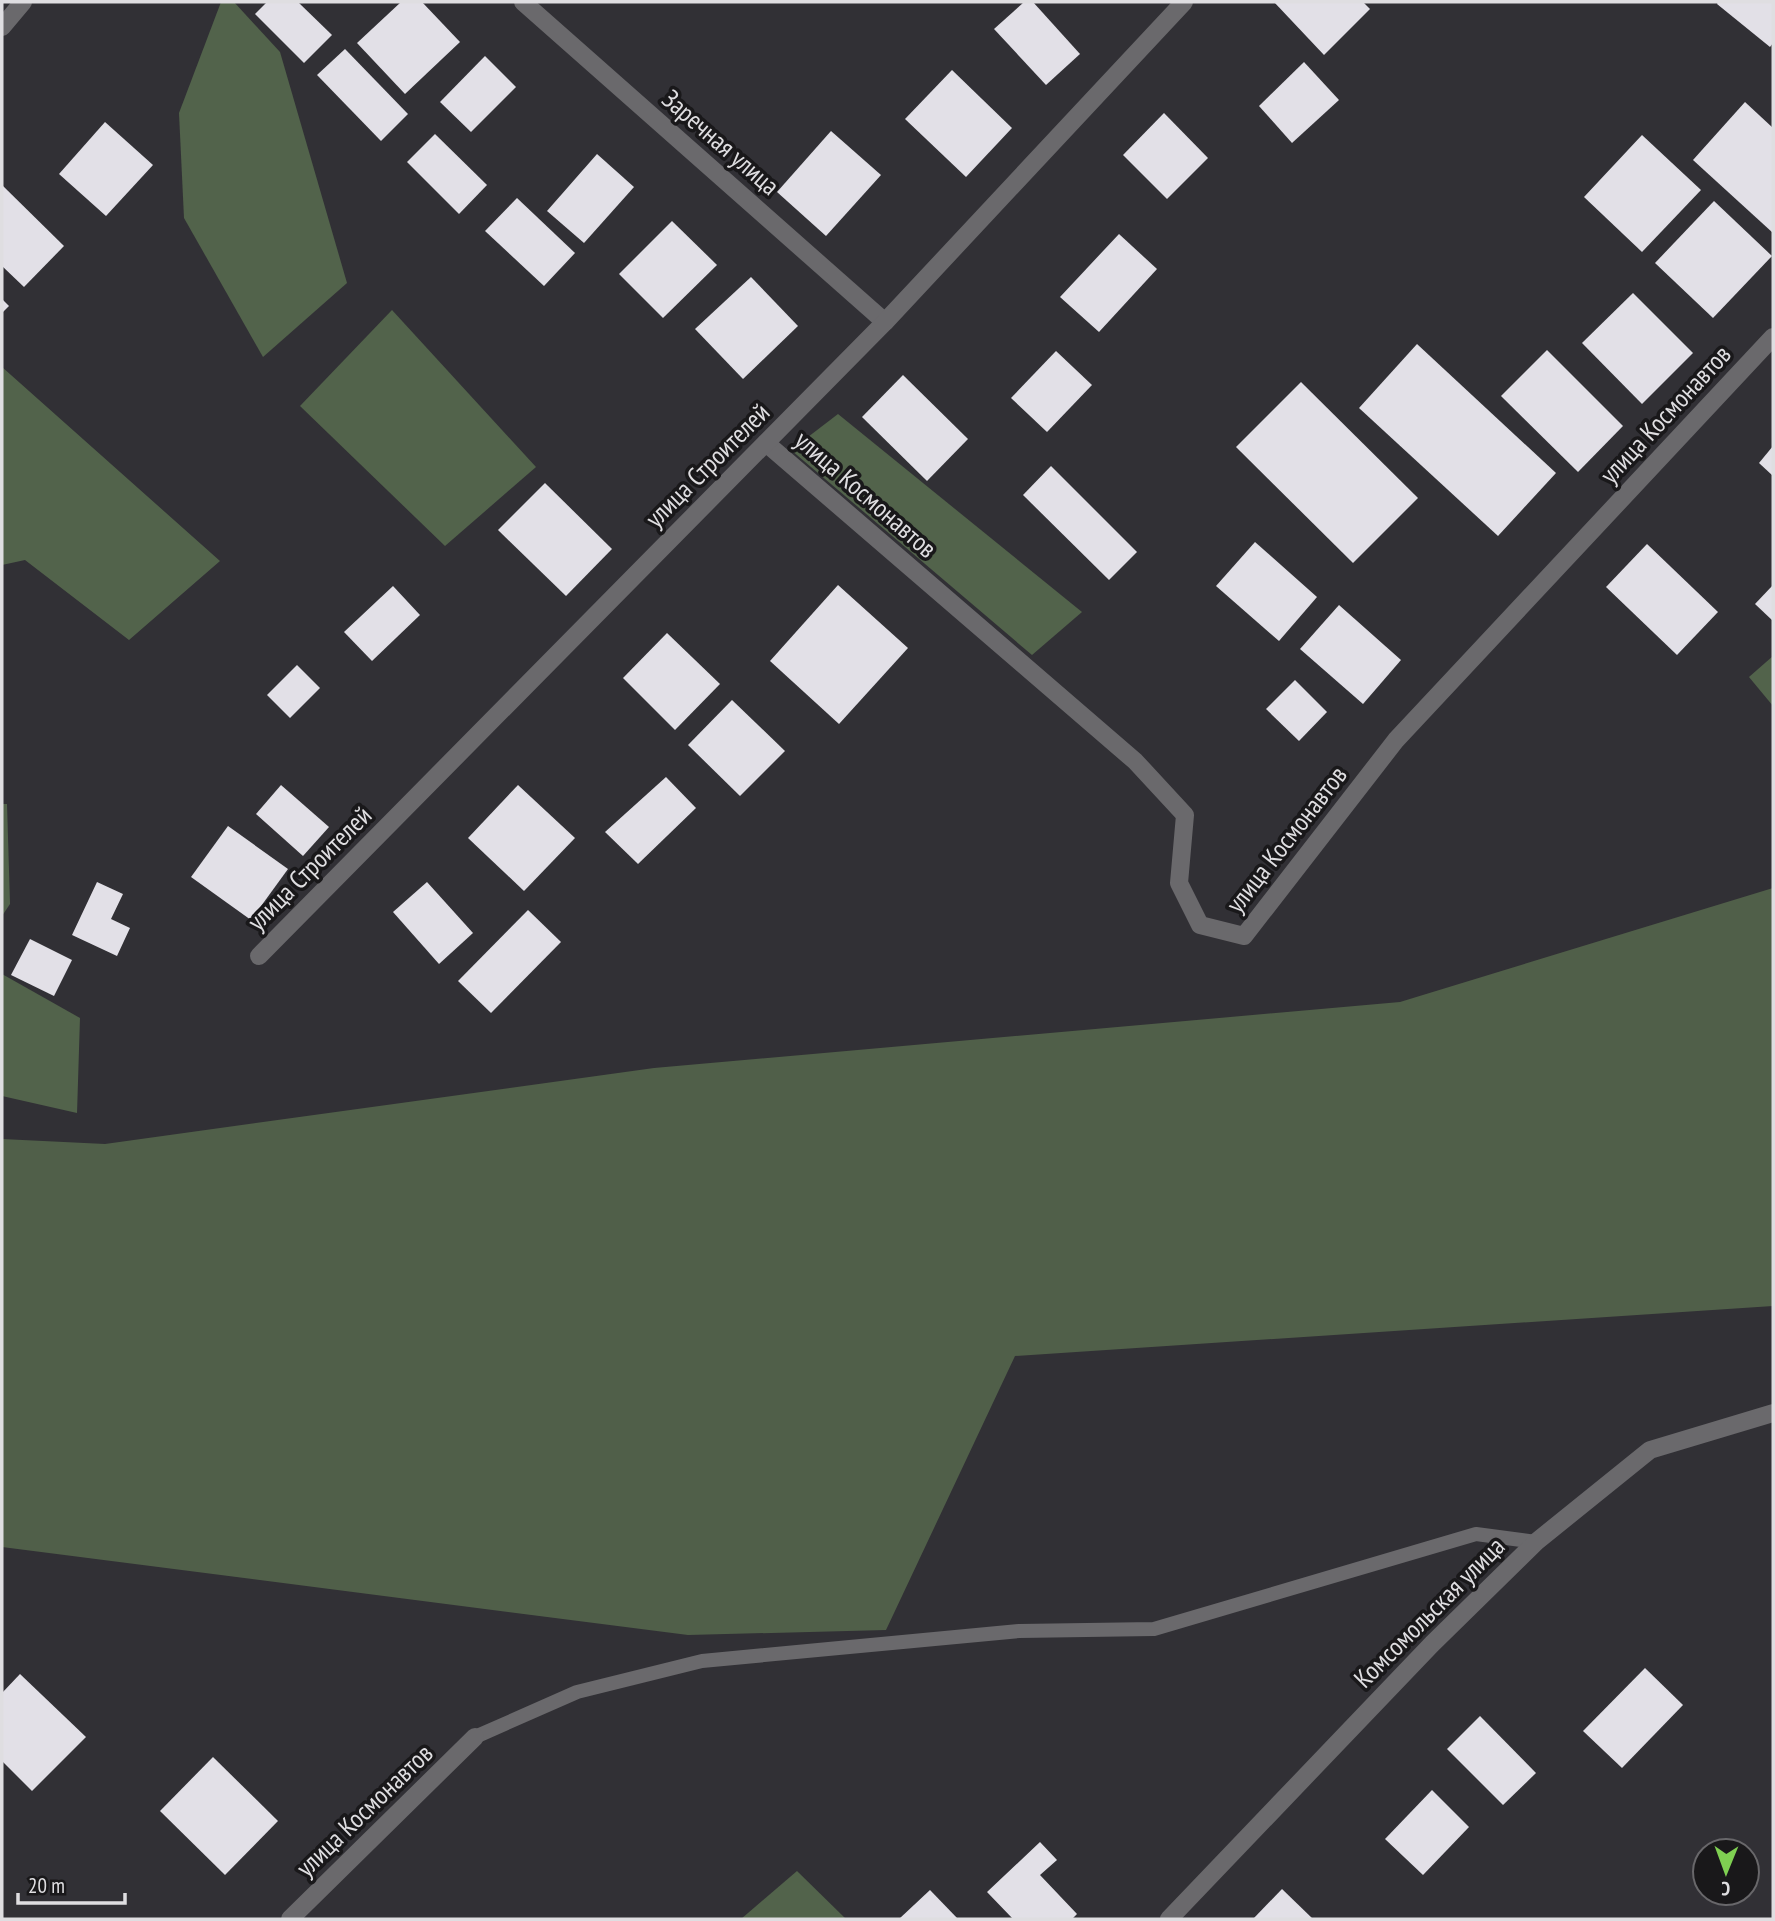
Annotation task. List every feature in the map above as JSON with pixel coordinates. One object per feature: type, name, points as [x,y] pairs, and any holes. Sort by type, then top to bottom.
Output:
[{"type":"street","points":[[2,27],[23,2]]},
{"type":"street","name":"Заречная улица","points":[[523,2],[885,322]]},
{"type":"street","name":"улица Строителей","points":[[259,956],[885,322],[1184,2]]},
{"type":"street","name":"улица Космонавтов","points":[[766,443],[1135,761],[1185,814],[1179,883],[1200,925],[1244,936],[1396,740],[1773,337]]},
{"type":"street","name":"Комсомольская улица","points":[[1169,1919],[1432,1644],[1536,1542],[1650,1450],[1773,1413]]},
{"type":"street","name":"улица Космонавтов","points":[[290,1919],[475,1737]]},
{"type":"lane","points":[[475,1737],[577,1692],[702,1661],[1019,1630],[1154,1629],[1476,1534],[1536,1542]]},
{"type":"green space","points":[[221,2],[234,2],[280,52],[347,283],[263,357],[184,218],[179,113]]},
{"type":"green space","points":[[392,310],[536,467],[445,546],[300,406]]},
{"type":"green space","points":[[2,367],[220,561],[129,640],[25,560],[2,565]]},
{"type":"green space","points":[[838,414],[1082,612],[1032,655],[791,450]]},
{"type":"green space","points":[[1773,656],[1773,706],[1749,677]]},
{"type":"green space","points":[[2,804],[7,804],[10,904],[2,916]]},
{"type":"green space","points":[[1773,888],[1773,1306],[1015,1356],[886,1630],[688,1635],[2,1547],[2,1139],[105,1144],[654,1068],[1400,1002]]},
{"type":"green space","points":[[2,974],[80,1018],[77,1113],[2,1096]]},
{"type":"green space","points":[[797,1871],[846,1919],[741,1919]]},
{"type":"building","points":[[267,2],[298,2],[332,35],[304,63],[255,14]]},
{"type":"building","points":[[401,2],[422,2],[460,42],[405,94],[357,43]]},
{"type":"building","points":[[1024,2],[1033,2],[1080,54],[1046,85],[994,29]]},
{"type":"building","points":[[1274,2],[1363,2],[1370,9],[1324,55]]},
{"type":"building","points":[[1773,2],[1773,43],[1770,47],[1717,4]]},
{"type":"building","points":[[345,49],[408,114],[381,141],[317,75]]},
{"type":"building","points":[[485,56],[516,87],[471,132],[440,102]]},
{"type":"building","points":[[1304,62],[1339,100],[1292,143],[1259,106]]},
{"type":"building","points":[[952,70],[1012,128],[966,177],[905,119]]},
{"type":"building","points":[[1745,102],[1773,128],[1773,233],[1693,160]]},
{"type":"building","points":[[1164,113],[1208,158],[1167,199],[1123,155]]},
{"type":"building","points":[[105,122],[153,165],[106,216],[59,174]]},
{"type":"building","points":[[831,131],[881,175],[826,236],[777,192]]},
{"type":"building","points":[[435,134],[487,185],[459,214],[407,162]]},
{"type":"building","points":[[1642,135],[1701,190],[1642,252],[1584,197]]},
{"type":"building","points":[[597,154],[634,187],[584,243],[547,211]]},
{"type":"building","points":[[2,185],[64,246],[24,287],[2,266]]},
{"type":"building","points":[[517,198],[575,253],[544,286],[485,231]]},
{"type":"building","points":[[1714,201],[1772,256],[1713,318],[1655,263]]},
{"type":"building","points":[[672,221],[717,265],[663,318],[619,274]]},
{"type":"building","points":[[1119,234],[1157,269],[1099,332],[1060,297]]},
{"type":"building","points":[[751,277],[798,326],[743,379],[695,329]]},
{"type":"building","points":[[1633,293],[1693,353],[1642,404],[1582,343]]},
{"type":"building","points":[[2,299],[9,306],[2,313]]},
{"type":"building","points":[[1417,344],[1556,473],[1498,536],[1359,408]]},
{"type":"building","points":[[1547,350],[1623,426],[1578,472],[1501,396]]},
{"type":"building","points":[[1056,351],[1092,385],[1047,432],[1011,398]]},
{"type":"building","points":[[903,375],[968,439],[927,481],[862,417]]},
{"type":"building","points":[[1301,382],[1418,498],[1353,563],[1236,447]]},
{"type":"building","points":[[1773,446],[1773,476],[1759,463]]},
{"type":"building","points":[[1051,466],[1137,552],[1109,580],[1023,495]]},
{"type":"building","points":[[545,483],[612,549],[566,596],[498,530]]},
{"type":"building","points":[[1255,542],[1317,597],[1279,641],[1216,586]]},
{"type":"building","points":[[1647,544],[1718,612],[1677,655],[1606,587]]},
{"type":"building","points":[[838,585],[908,648],[839,724],[770,661]]},
{"type":"building","points":[[1773,585],[1773,621],[1755,604]]},
{"type":"building","points":[[393,586],[420,615],[372,661],[344,632]]},
{"type":"building","points":[[1339,605],[1401,660],[1363,704],[1300,649]]},
{"type":"building","points":[[667,633],[720,684],[675,730],[623,678]]},
{"type":"building","points":[[297,665],[320,688],[290,718],[267,695]]},
{"type":"building","points":[[1295,680],[1327,712],[1299,741],[1266,709]]},
{"type":"building","points":[[732,700],[785,751],[740,796],[688,745]]},
{"type":"building","points":[[666,777],[696,808],[638,864],[605,832]]},
{"type":"building","points":[[281,785],[329,827],[303,856],[256,814]]},
{"type":"building","points":[[518,785],[575,838],[524,891],[468,838]]},
{"type":"building","points":[[228,826],[288,869],[251,920],[191,877]]},
{"type":"building","points":[[97,882],[123,894],[111,919],[130,928],[117,956],[72,935]]},
{"type":"building","points":[[427,882],[473,933],[439,964],[393,912]]},
{"type":"building","points":[[528,910],[561,942],[491,1013],[458,981]]},
{"type":"building","points":[[30,939],[72,960],[54,996],[11,975]]},
{"type":"building","points":[[1645,1668],[1683,1705],[1622,1768],[1583,1731]]},
{"type":"building","points":[[20,1674],[86,1737],[32,1791],[2,1761],[2,1693]]},
{"type":"building","points":[[1480,1716],[1536,1773],[1503,1805],[1447,1749]]},
{"type":"building","points":[[213,1757],[278,1821],[225,1875],[160,1811]]},
{"type":"building","points":[[1432,1790],[1469,1827],[1423,1875],[1385,1839]]},
{"type":"building","points":[[1040,1842],[1057,1860],[1040,1875],[1077,1914],[1072,1919],[1013,1919],[987,1892]]},
{"type":"building","points":[[1282,1889],[1313,1919],[1253,1919]]},
{"type":"building","points":[[930,1890],[958,1919],[899,1919]]}]
